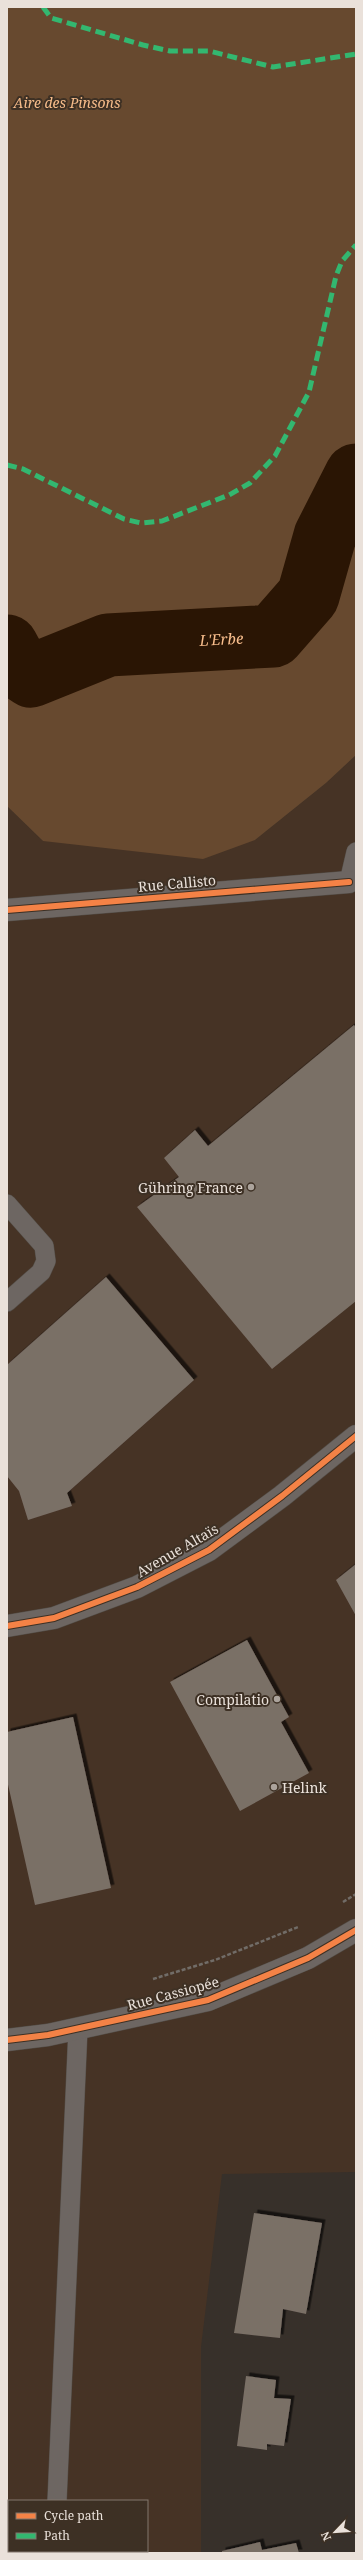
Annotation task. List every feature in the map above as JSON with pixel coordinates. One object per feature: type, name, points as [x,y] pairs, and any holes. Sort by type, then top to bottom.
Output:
[{"type":"street","name":"Rue Callisto","points":[[7,910],[349,882]]},
{"type":"street","name":"Avenue Altaïs","points":[[7,1626],[54,1618],[137,1587],[209,1550],[282,1496],[356,1436]]},
{"type":"street","name":"Rue Cassiopée","points":[[7,2040],[48,2035],[208,2000],[308,1958],[356,1930]]},
{"type":"lane","points":[[349,882],[356,852]]},
{"type":"lane","points":[[7,1204],[44,1246],[46,1261],[41,1272],[7,1302]]},
{"type":"lane","points":[[57,2500],[78,2029]]},
{"type":"path","points":[[336,1905],[356,1894]]},
{"type":"path","points":[[151,1980],[214,1960],[303,1924]]},
{"type":"shaded area","points":[[356,755],[356,2172],[222,2174],[201,2347],[201,2553],[7,2553],[7,806],[43,841],[255,840],[326,783]]},
{"type":"green space","name":"Aire des Pinsons","points":[[7,7],[356,7],[356,755],[326,783],[255,840],[203,859],[43,841],[7,806]]},
{"type":"building","points":[[354,1025],[356,1028],[356,1301],[272,1369],[137,1207],[179,1177],[164,1158],[195,1130],[208,1146]]},
{"type":"building","points":[[106,1277],[194,1380],[67,1493],[72,1506],[28,1520],[19,1491],[7,1476],[7,1365]]},
{"type":"building","points":[[356,1564],[356,1616],[336,1580]]},
{"type":"building","points":[[247,1640],[289,1717],[281,1722],[309,1773],[240,1811],[170,1682]]},
{"type":"building","points":[[73,1717],[111,1888],[35,1905],[7,1780],[7,1732]]},
{"type":"building","points":[[254,2213],[322,2223],[306,2314],[283,2309],[280,2338],[234,2333]]},
{"type":"building","points":[[246,2376],[276,2380],[274,2398],[291,2399],[284,2446],[267,2444],[267,2450],[237,2446]]},
{"type":"building","points":[[260,2542],[262,2550],[296,2543],[299,2553],[222,2553],[222,2551]]},
{"type":"waterway","name":"L'Erbe","points":[[7,646],[19,668],[31,676],[108,645],[273,636],[308,596],[325,536],[356,475]]},
{"type":"marked path","points":[[43,7],[51,18],[143,45],[170,51],[209,51],[273,67],[356,54]]},
{"type":"marked path","points":[[7,465],[23,469],[124,519],[141,523],[162,521],[229,495],[250,483],[275,456],[309,392],[336,276],[342,261],[356,245]]},
{"type":"cycle path","points":[[7,910],[349,882]]},
{"type":"cycle path","points":[[7,1626],[54,1618],[137,1587],[209,1550],[282,1496],[356,1436]]},
{"type":"cycle path","points":[[7,2040],[48,2035],[208,2000],[308,1958],[356,1930]]},
{"type":"place","name":"Gühring France","points":[[251,1187]]},
{"type":"place","name":"Compilatio","points":[[277,1699]]},
{"type":"place","name":"Helink","points":[[274,1787]]}]
